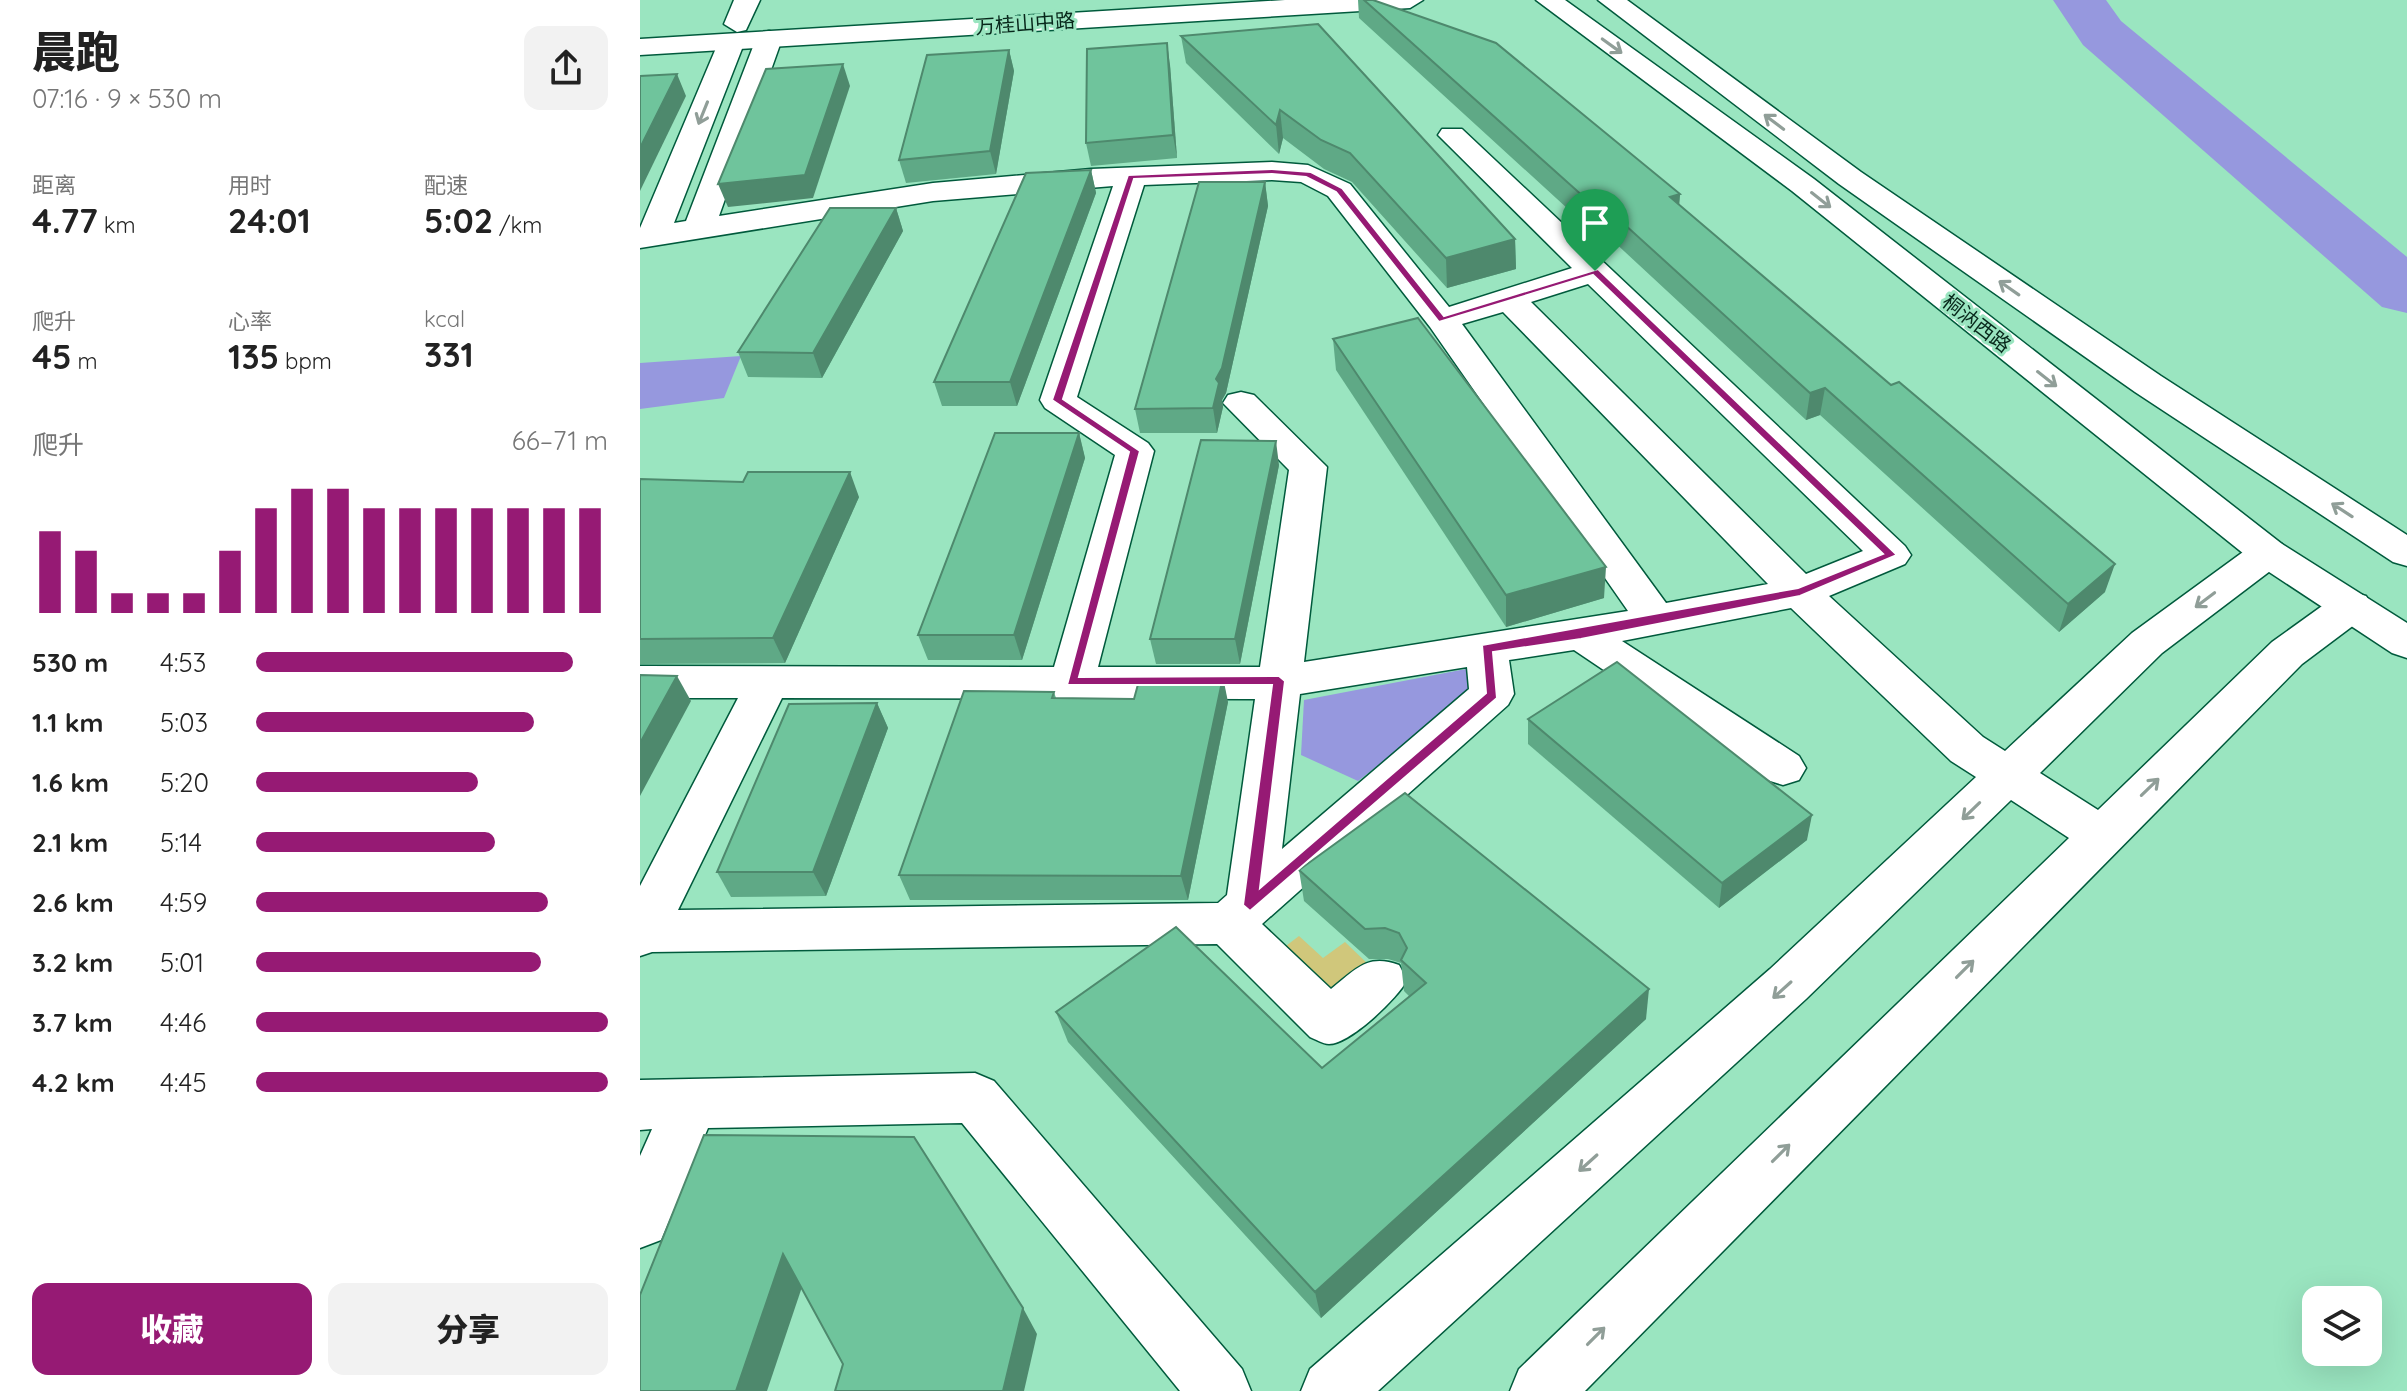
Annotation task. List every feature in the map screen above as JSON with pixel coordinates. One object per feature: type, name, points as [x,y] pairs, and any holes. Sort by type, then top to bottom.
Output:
[{"type":"street","points":[[646,237],[747,0]]},
{"type":"street","name":"万桂山中路","points":[[640,47],[734,33],[1123,0]]},
{"type":"street","name":"万桂山中路","points":[[640,30],[734,33],[769,39],[1410,0]]},
{"type":"street","name":"桐汭西路","points":[[1549,0],[1803,185],[2268,553],[2407,643]]},
{"type":"street","name":"桐汭西路","points":[[1611,0],[1850,178],[2148,384],[2407,553]]},
{"type":"street","points":[[699,229],[769,39]]},
{"type":"street","points":[[640,682],[1279,681],[1581,634],[1800,592],[1891,555],[1452,135]]},
{"type":"street","points":[[646,237],[933,192],[1131,177],[1272,171],[1308,174],[1339,190],[1442,320],[1656,620]]},
{"type":"street","points":[[1072,682],[1135,451],[1058,400],[1131,177]]},
{"type":"street","points":[[1442,320],[1595,271]]},
{"type":"street","points":[[1509,299],[1800,592],[1967,749],[2101,835]]},
{"type":"street","points":[[1241,403],[1308,467],[1279,681],[1240,914],[1329,1021],[1381,980]]},
{"type":"street","points":[[1332,1391],[1788,984],[2147,643],[2268,553]]},
{"type":"street","points":[[1541,1391],[2287,653],[2351,606]]},
{"type":"street","points":[[1581,634],[1783,768]]},
{"type":"street","points":[[768,681],[641,933],[1240,914],[1492,694],[1486,648]]},
{"type":"street","points":[[640,1220],[666,1105],[975,1098],[1220,1391]]},
{"type":"shaded area","points":[[1299,936],[1323,958],[1345,942],[1369,965],[1327,998],[1278,952]]},
{"type":"water","points":[[741,356],[724,398],[640,409],[640,363]]},
{"type":"water","points":[[1466,669],[1473,692],[1358,781],[1301,755],[1304,700]]},
{"type":"building","points":[[1364,0],[1373,0],[1496,43],[1680,194],[1670,197],[1891,385],[1899,382],[2115,564],[2068,604],[1825,388],[1810,393],[1612,213],[1604,215]]},
{"type":"building","points":[[1318,24],[1515,239],[1446,258],[1350,153],[1321,140],[1280,110],[1276,125],[1181,36]]},
{"type":"building","points":[[1167,43],[1173,135],[1086,143],[1087,49]]},
{"type":"building","points":[[1009,50],[990,151],[899,160],[927,55]]},
{"type":"building","points":[[843,64],[805,175],[718,184],[766,69]]},
{"type":"building","points":[[677,74],[640,148],[640,76]]},
{"type":"building","points":[[1091,170],[1010,382],[934,382],[1026,173]]},
{"type":"building","points":[[1199,182],[1265,182],[1222,368],[1216,379],[1219,383],[1213,408],[1135,409]]},
{"type":"building","points":[[830,208],[896,208],[813,353],[738,352]]},
{"type":"building","points":[[1418,318],[1606,567],[1506,595],[1333,339]]},
{"type":"building","points":[[995,433],[1079,433],[1014,635],[918,635]]},
{"type":"building","points":[[1201,440],[1276,441],[1235,639],[1150,639]]},
{"type":"building","points":[[748,472],[850,472],[773,638],[640,639],[640,479],[743,482]]},
{"type":"building","points":[[1617,662],[1812,815],[1722,883],[1528,719]]},
{"type":"building","points":[[640,675],[677,676],[640,743]]},
{"type":"building","points":[[1140,677],[1223,677],[1181,876],[899,875],[964,691],[1054,692],[1052,698],[1134,699]]},
{"type":"building","points":[[877,703],[813,872],[717,872],[789,704]]},
{"type":"building","points":[[1405,793],[1649,989],[1315,1292],[1056,1012],[1176,927],[1322,1068],[1426,983],[1401,960],[1407,948],[1399,933],[1385,928],[1365,929],[1299,870]]},
{"type":"building","points":[[704,1135],[914,1137],[1023,1308],[1003,1391],[835,1391],[843,1364],[783,1254],[736,1391],[640,1391],[640,1295]]},
{"type":"waterway","points":[[2079,0],[2102,33],[2407,292]]},
{"type":"route","points":[[1272,171],[1308,174],[1339,190],[1442,320],[1595,271],[1891,555],[1800,592],[1581,634],[1486,648],[1492,694],[1250,905],[1279,681],[1072,682],[1135,451],[1058,400],[1131,177],[1272,171]]}]
